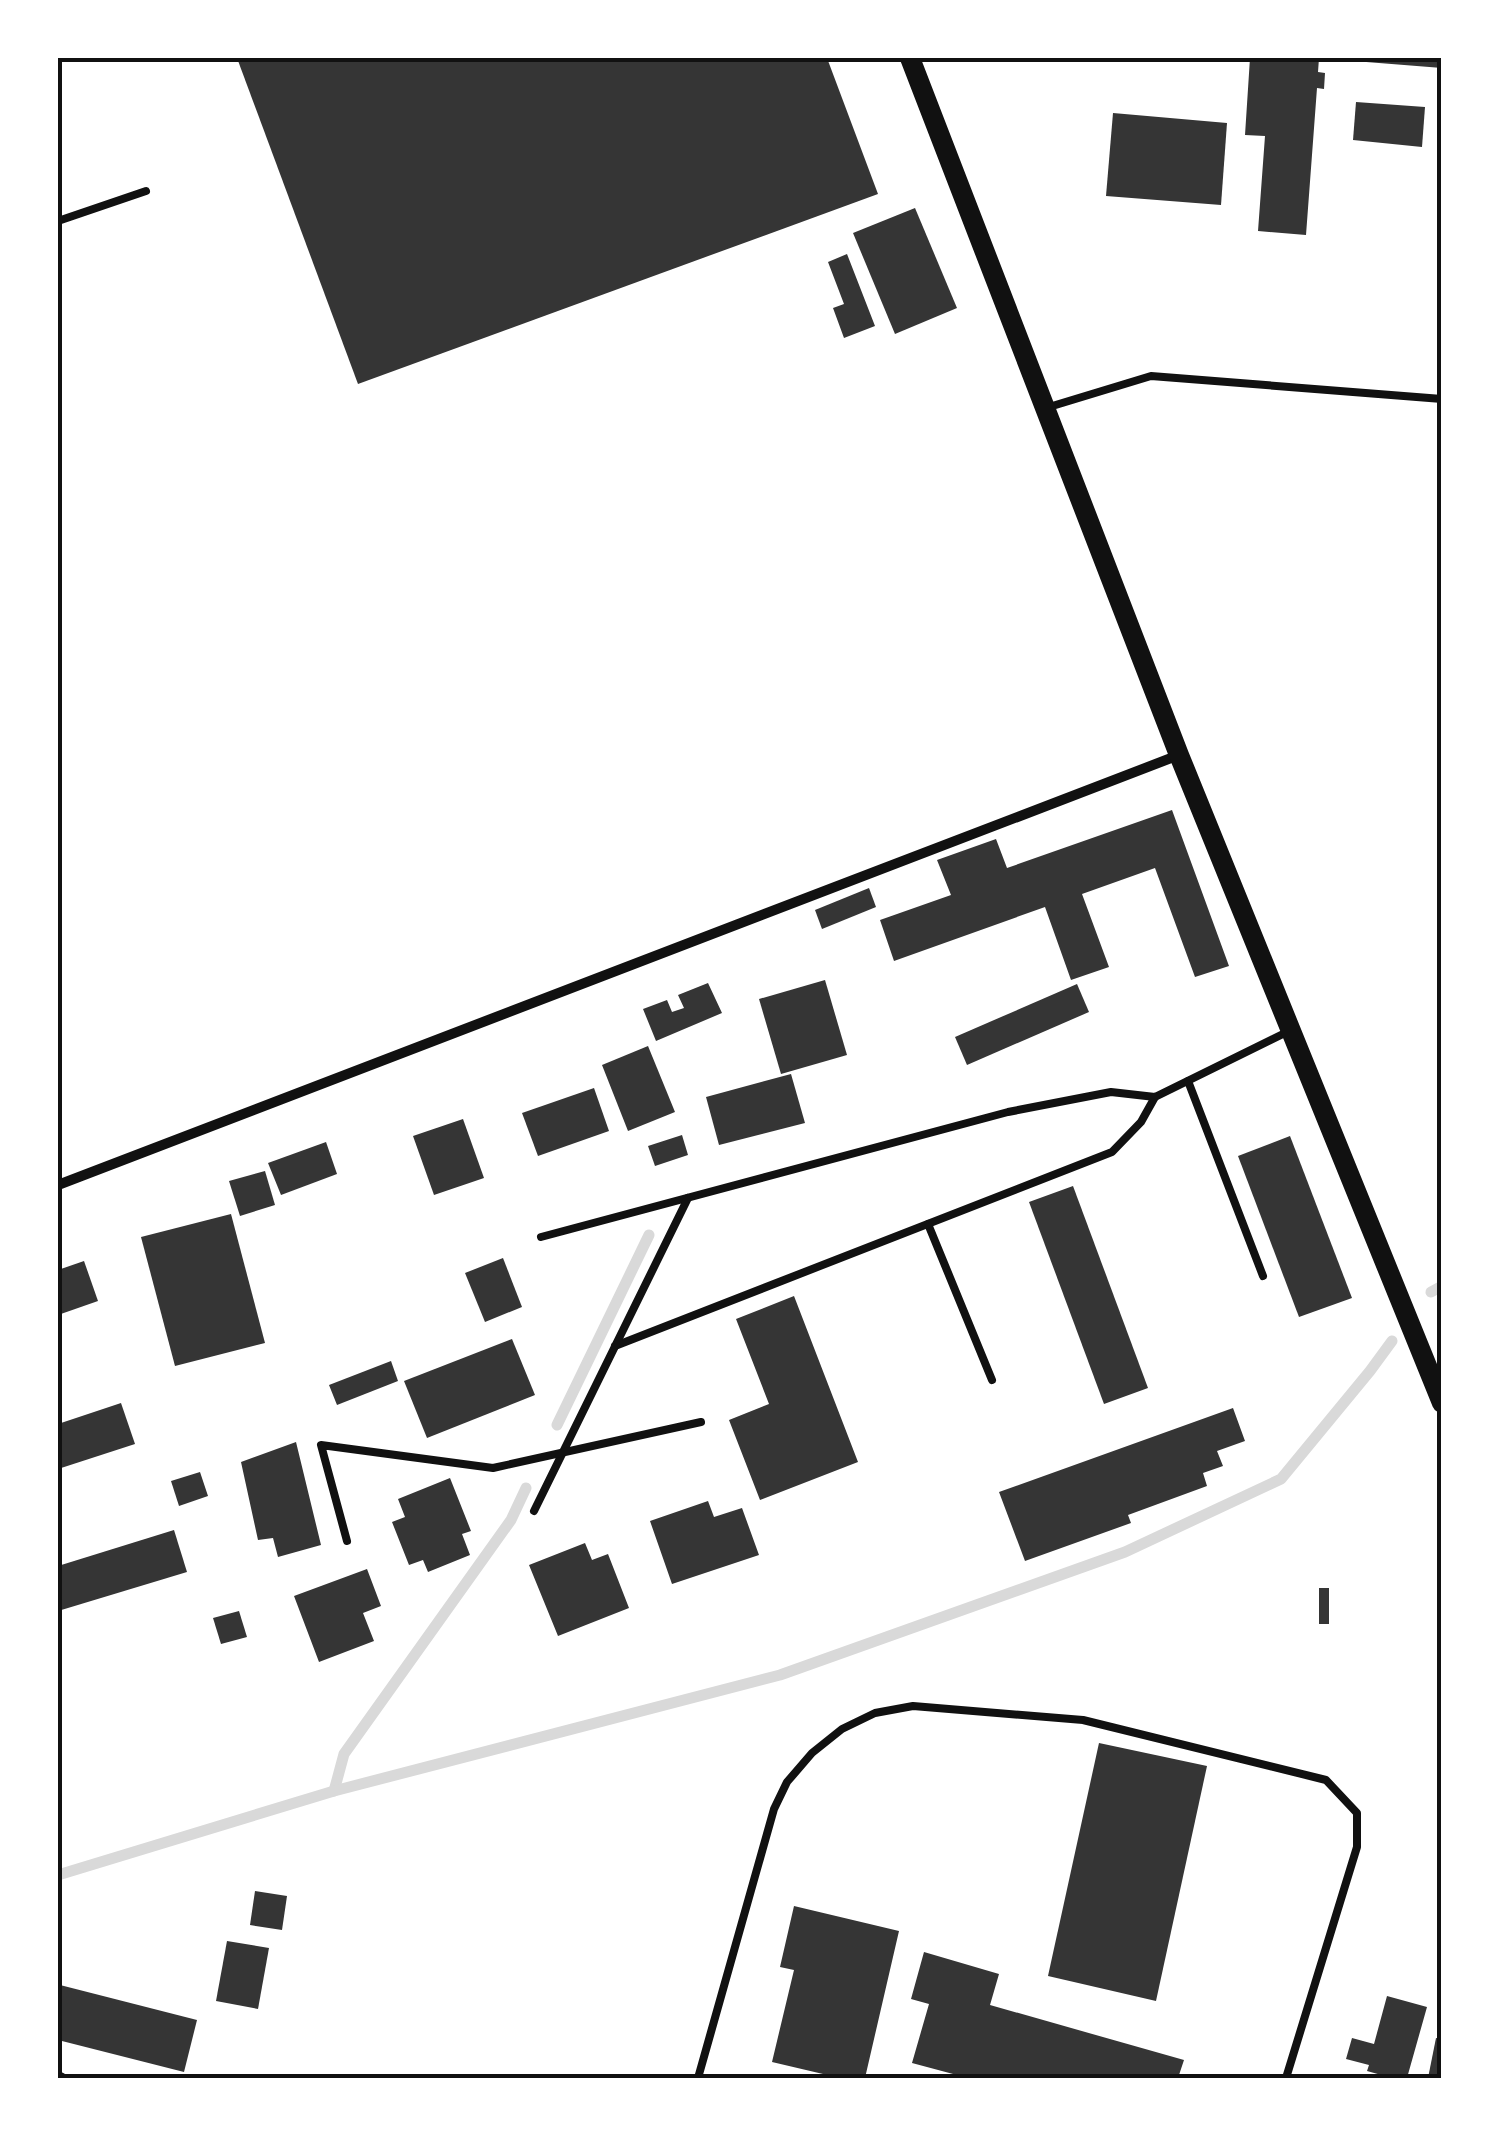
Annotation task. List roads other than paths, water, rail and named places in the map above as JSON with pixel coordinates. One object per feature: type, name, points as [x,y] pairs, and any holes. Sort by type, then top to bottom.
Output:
[{"type":"main road","points":[[910,58],[1178,755],[1442,1402]]},
{"type":"street","points":[[58,1186],[1178,755]]},
{"type":"lane","points":[[58,221],[146,192]]},
{"type":"lane","points":[[1045,409],[1151,376],[1442,399]]},
{"type":"lane","points":[[541,1237],[1008,1112],[1112,1092],[1155,1097],[1291,1030]]},
{"type":"lane","points":[[1188,1081],[1263,1276]]},
{"type":"lane","points":[[615,1346],[1112,1152],[1141,1122],[1155,1097]]},
{"type":"lane","points":[[534,1511],[688,1198]]},
{"type":"lane","points":[[928,1224],[992,1380]]},
{"type":"lane","points":[[347,1541],[321,1445],[493,1468],[701,1422]]},
{"type":"lane","points":[[698,2078],[774,1810],[786,1782],[812,1752],[842,1729],[874,1713],[913,1706],[1083,1720],[1326,1780],[1356,1813],[1357,1847],[1286,2078]]},
{"type":"waterway","points":[[557,1425],[649,1235]]},
{"type":"waterway","points":[[1431,1292],[1442,1286]]},
{"type":"waterway","points":[[58,1875],[334,1791],[780,1675],[1125,1552],[1281,1479],[1392,1341]]},
{"type":"waterway","points":[[334,1791],[344,1754],[511,1520],[526,1488]]}]
